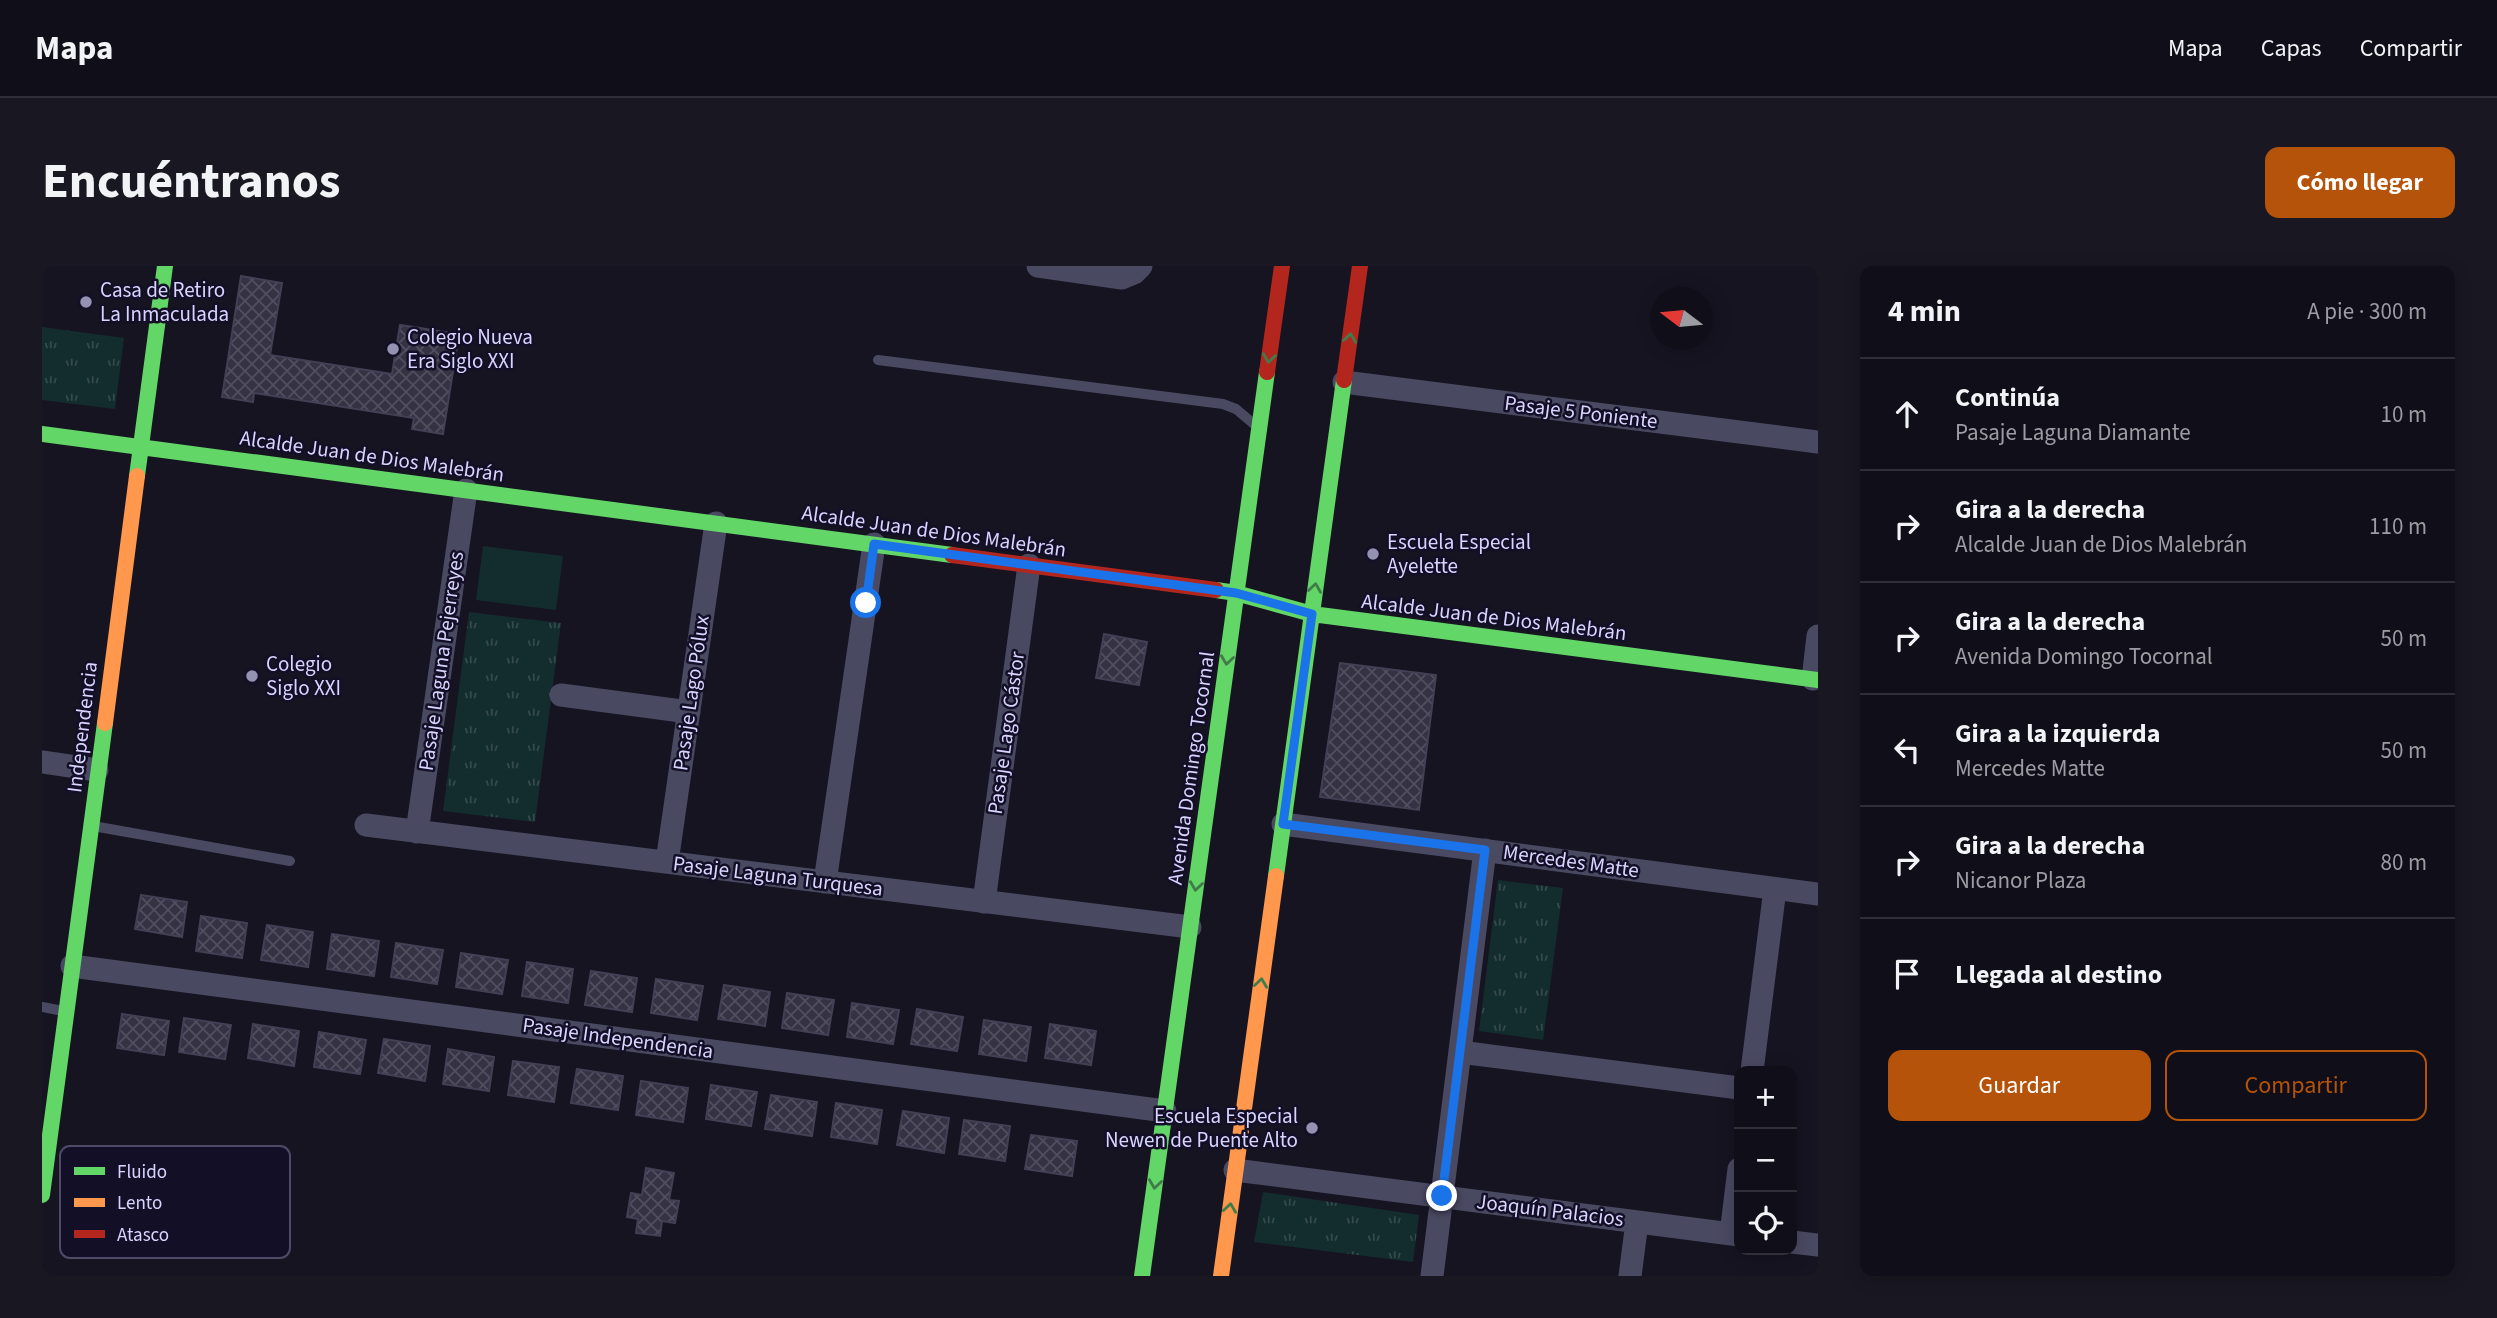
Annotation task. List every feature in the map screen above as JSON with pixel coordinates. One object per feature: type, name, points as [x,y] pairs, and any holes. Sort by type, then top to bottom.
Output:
[{"type":"street","name":"Independencia","points":[[43,1179],[165,266]]},
{"type":"street","points":[[1038,266],[1122,278],[1135,273],[1142,266]]},
{"type":"street","name":"Avenida Domingo Tocornal","points":[[1142,1276],[1282,266]]},
{"type":"street","points":[[1220,1276],[1360,266]]},
{"type":"street","name":"Pasaje 5 Poniente","points":[[1344,382],[1818,442]]},
{"type":"street","name":"Alcalde Juan de Dios Malebrán","points":[[42,434],[1236,593],[1312,614],[1815,680]]},
{"type":"street","name":"Pasaje Laguna Pejerreyes","points":[[416,832],[466,490]]},
{"type":"street","name":"Pasaje Lago Pólux","points":[[667,863],[716,523]]},
{"type":"street","points":[[825,882],[874,544]]},
{"type":"street","name":"Pasaje Lago Cástor","points":[[984,902],[1029,565]]},
{"type":"street","points":[[1815,680],[1818,636]]},
{"type":"street","points":[[561,695],[689,712]]},
{"type":"street","points":[[42,762],[97,770]]},
{"type":"street","name":"Mercedes Matte","points":[[1283,824],[1818,894]]},
{"type":"street","name":"Pasaje Laguna Turquesa","points":[[366,825],[1190,927]]},
{"type":"street","points":[[1432,1276],[1485,850]]},
{"type":"street","points":[[1753,1066],[1775,888]]},
{"type":"street","name":"Pasaje Independencia","points":[[72,966],[1165,1111]]},
{"type":"street","points":[[1460,1052],[1734,1087]]},
{"type":"street","name":"Joaquín Palacios","points":[[1235,1170],[1734,1234]]},
{"type":"street","points":[[1629,1276],[1637,1222]]},
{"type":"street","points":[[1797,1243],[1818,1245]]},
{"type":"lane","points":[[878,360],[1223,404],[1236,409],[1259,429]]},
{"type":"lane","points":[[90,825],[290,861]]},
{"type":"lane","points":[[42,1007],[66,1012]]},
{"type":"green space","points":[[42,327],[124,338],[115,409],[42,400]]},
{"type":"green space","points":[[483,546],[563,556],[556,610],[476,600]]},
{"type":"green space","points":[[469,612],[561,623],[535,822],[443,811]]},
{"type":"green space","points":[[1498,880],[1563,888],[1543,1040],[1479,1031]]},
{"type":"green space","points":[[1263,1192],[1419,1215],[1413,1262],[1254,1242]]},
{"type":"building","points":[[241,276],[282,283],[270,355],[392,374],[400,325],[459,334],[443,434],[412,429],[414,418],[254,393],[253,402],[222,397]]},
{"type":"building","points":[[1104,634],[1147,642],[1139,685],[1096,678]]},
{"type":"building","points":[[1340,663],[1436,675],[1419,810],[1320,797]]},
{"type":"building","points":[[141,895],[187,902],[182,937],[135,929]]},
{"type":"building","points":[[201,916],[247,923],[242,958],[196,951]]},
{"type":"building","points":[[267,925],[313,932],[308,967],[261,960]]},
{"type":"building","points":[[332,934],[379,941],[374,976],[327,969]]},
{"type":"building","points":[[396,943],[443,950],[437,984],[391,977]]},
{"type":"building","points":[[461,953],[508,960],[502,994],[456,987]]},
{"type":"building","points":[[527,962],[573,969],[568,1003],[522,996]]},
{"type":"building","points":[[591,971],[637,978],[632,1012],[585,1005]]},
{"type":"building","points":[[656,979],[703,986],[697,1020],[651,1013]]},
{"type":"building","points":[[724,985],[770,992],[765,1026],[718,1019]]},
{"type":"building","points":[[787,993],[834,1000],[828,1035],[782,1028]]},
{"type":"building","points":[[852,1003],[899,1010],[893,1044],[847,1037]]},
{"type":"building","points":[[917,1009],[963,1017],[957,1051],[911,1044]]},
{"type":"building","points":[[122,1014],[169,1021],[164,1055],[117,1048]]},
{"type":"building","points":[[184,1018],[231,1025],[225,1059],[179,1052]]},
{"type":"building","points":[[984,1020],[1031,1027],[1026,1061],[979,1054]]},
{"type":"building","points":[[253,1024],[299,1031],[294,1066],[248,1058]]},
{"type":"building","points":[[1050,1024],[1096,1031],[1091,1065],[1045,1058]]},
{"type":"building","points":[[319,1032],[366,1040],[360,1074],[314,1067]]},
{"type":"building","points":[[384,1039],[430,1046],[425,1081],[378,1073]]},
{"type":"building","points":[[448,1049],[494,1057],[489,1091],[443,1084]]},
{"type":"building","points":[[513,1061],[559,1067],[554,1102],[508,1095]]},
{"type":"building","points":[[577,1069],[623,1076],[618,1110],[571,1103]]},
{"type":"building","points":[[641,1081],[688,1088],[683,1122],[636,1115]]},
{"type":"building","points":[[711,1085],[757,1092],[751,1126],[706,1119]]},
{"type":"building","points":[[771,1095],[817,1102],[812,1136],[765,1129]]},
{"type":"building","points":[[836,1103],[882,1110],[877,1144],[831,1137]]},
{"type":"building","points":[[903,1111],[949,1118],[944,1153],[897,1145]]},
{"type":"building","points":[[964,1120],[1010,1126],[1005,1161],[959,1154]]},
{"type":"building","points":[[1031,1135],[1077,1141],[1072,1176],[1025,1169]]},
{"type":"building","points":[[646,1168],[674,1173],[669,1200],[679,1201],[675,1223],[662,1221],[660,1236],[636,1233],[638,1219],[627,1217],[631,1193],[642,1195]]},
{"type":"traffic: fast","points":[[137,476],[165,266]]},
{"type":"traffic: fast","points":[[1142,1276],[1267,372]]},
{"type":"traffic: fast","points":[[1276,876],[1344,380]]},
{"type":"traffic: fast","points":[[42,434],[952,555]]},
{"type":"traffic: fast","points":[[1216,590],[1312,614],[1818,680]]},
{"type":"traffic: fast","points":[[42,1195],[105,723]]},
{"type":"traffic: slow","points":[[105,723],[137,476]]},
{"type":"traffic: slow","points":[[1221,1276],[1276,876]]},
{"type":"traffic: jam","points":[[1267,372],[1282,266]]},
{"type":"traffic: jam","points":[[1344,380],[1360,266]]},
{"type":"traffic: jam","points":[[952,555],[1216,590]]},
{"type":"place","name":"Casa de Retiro La Inmaculada","points":[[86,302]]},
{"type":"place","name":"Colegio Nueva Era Siglo XXI","points":[[393,349]]},
{"type":"place","name":"Escuela Especial Ayelette","points":[[1373,554]]},
{"type":"place","name":"Colegio Siglo XXI","points":[[252,676]]},
{"type":"place","name":"Escuela Especial Newen de Puente Alto","points":[[1312,1128]]},
{"type":"route","points":[[866,603],[874,544],[1236,593],[1312,614],[1283,824],[1485,850],[1442,1196]]}]
